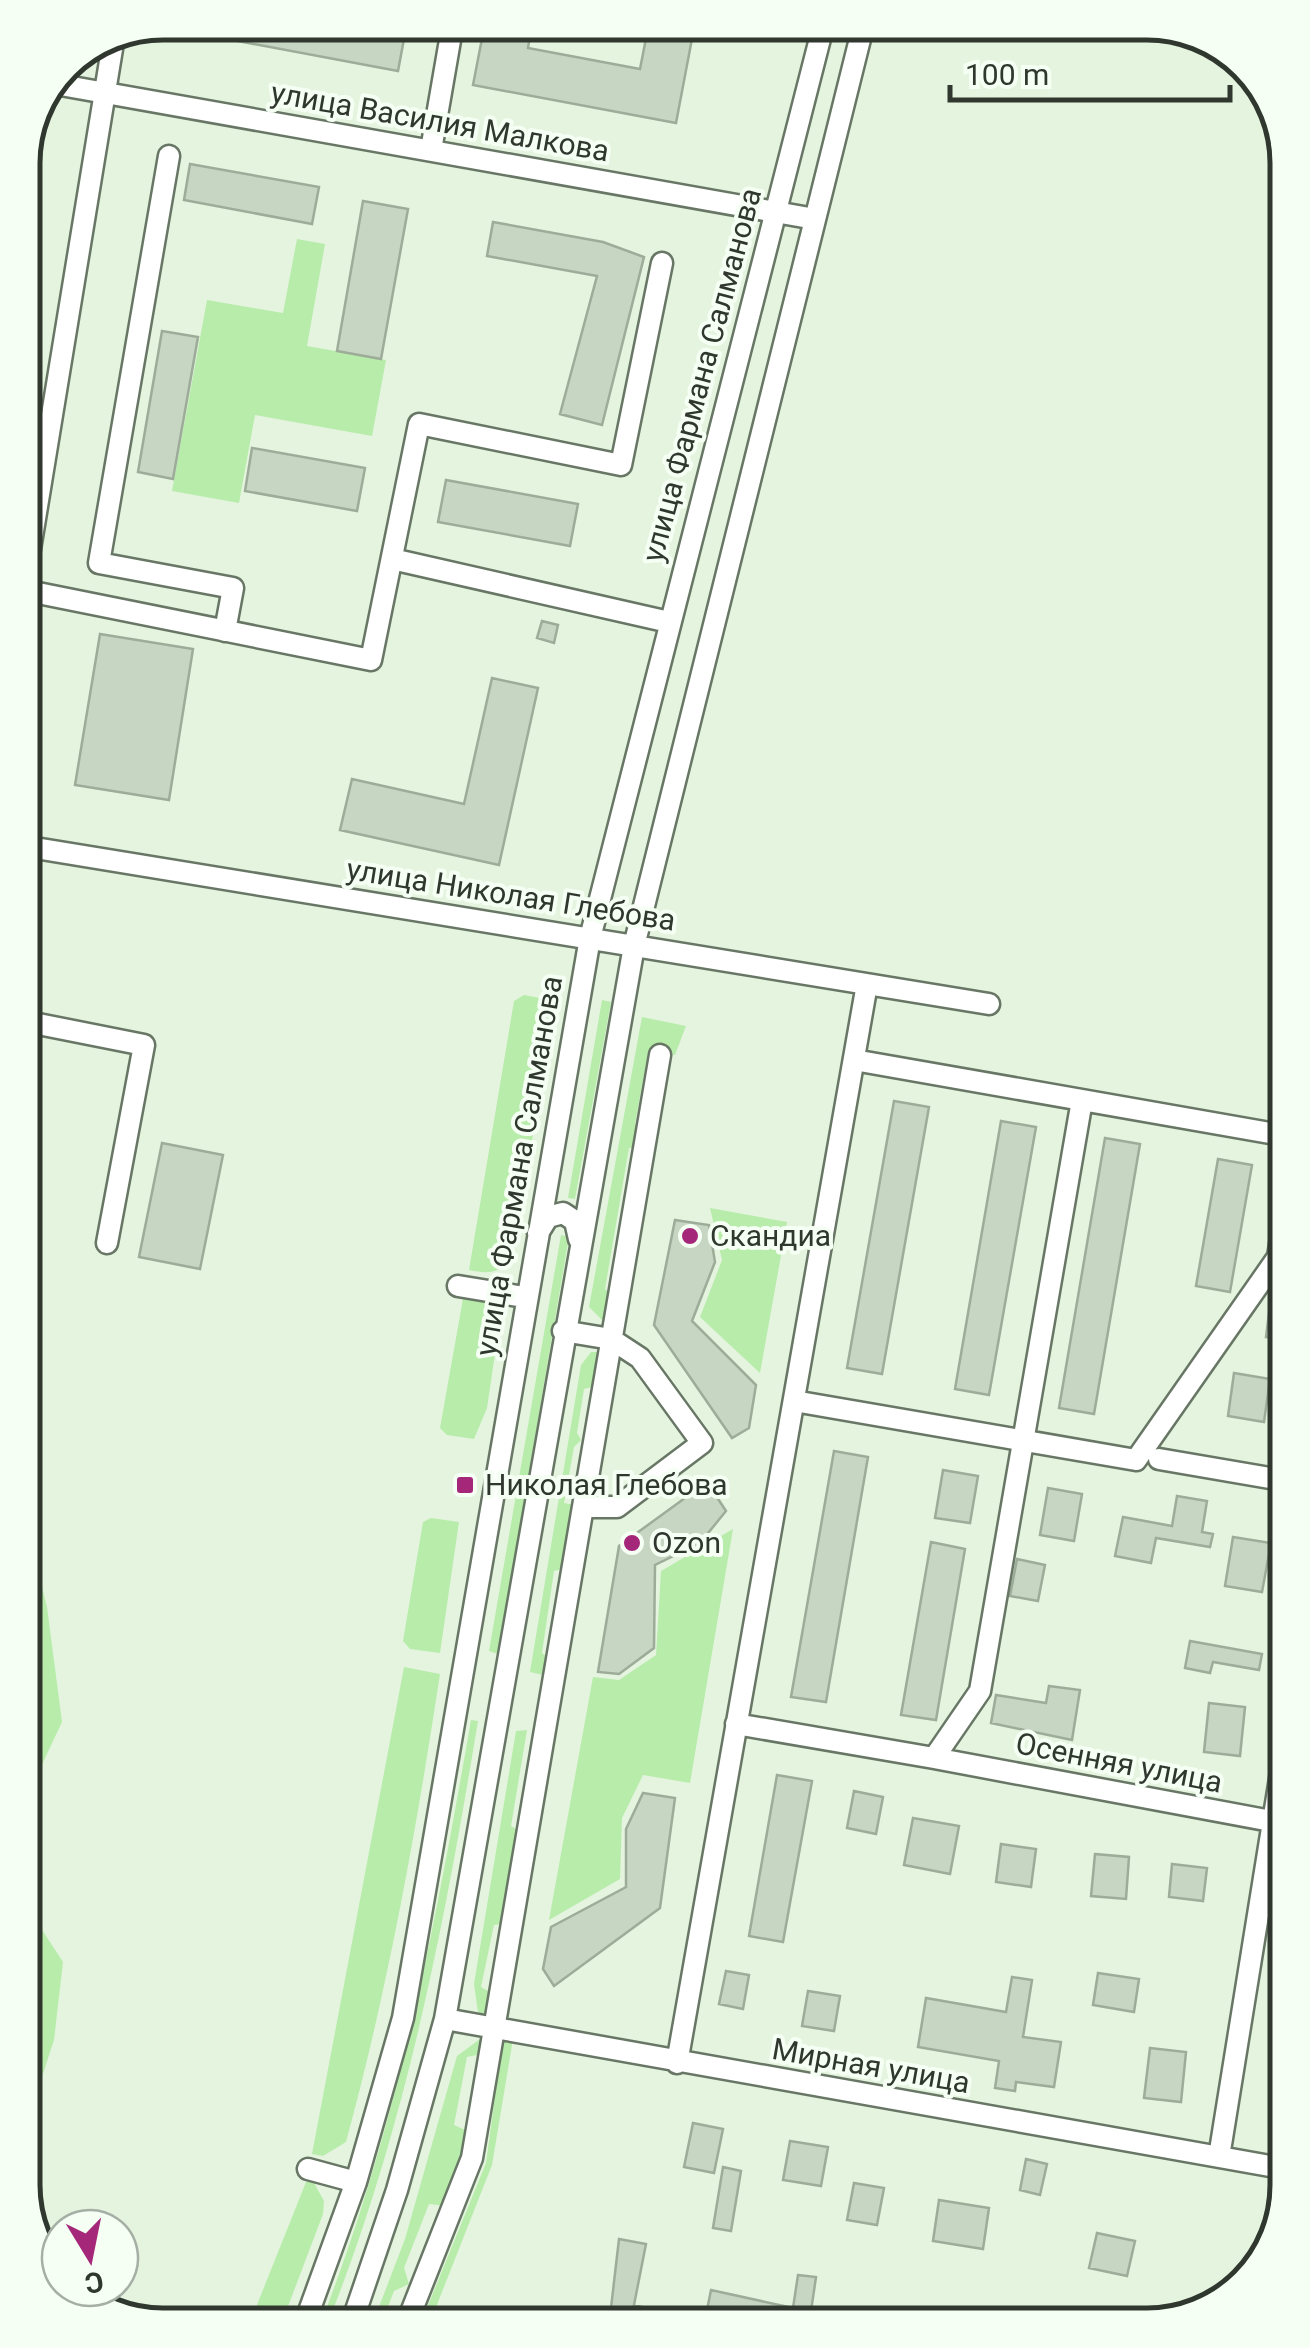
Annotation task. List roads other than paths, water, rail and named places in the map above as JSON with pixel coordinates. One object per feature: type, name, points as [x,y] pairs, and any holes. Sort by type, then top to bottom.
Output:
[{"type":"street","points":[[431,150],[450,40]]},
{"type":"street","name":"улица Фармана Салманова","points":[[310,2308],[356,2182],[404,2018],[524,1297],[590,938],[820,40]]},
{"type":"street","points":[[358,2308],[398,2190],[445,2018],[563,1331],[634,946],[860,40]]},
{"type":"street","points":[[40,488],[112,52]]},
{"type":"street","name":"улица Василия Малкова","points":[[67,86],[814,219]]},
{"type":"street","points":[[168,156],[100,564],[233,588],[225,631]]},
{"type":"street","points":[[40,594],[371,660],[419,424],[621,465],[662,262]]},
{"type":"street","points":[[392,559],[668,622]]},
{"type":"street","name":"улица Николая Глебова","points":[[40,849],[989,1004]]},
{"type":"street","points":[[677,2062],[867,984]]},
{"type":"street","points":[[40,1024],[144,1045],[107,1243]]},
{"type":"street","points":[[413,2308],[472,2158],[660,1055]]},
{"type":"street","points":[[854,1060],[1270,1133]]},
{"type":"street","points":[[937,1759],[980,1691],[1082,1100]]},
{"type":"street","points":[[538,1233],[548,1217],[563,1214],[575,1222],[580,1240]]},
{"type":"street","points":[[794,1401],[1136,1460],[1270,1267]]},
{"type":"street","points":[[458,1286],[524,1297]]},
{"type":"street","points":[[563,1331],[610,1338],[640,1358],[702,1443],[617,1506],[584,1507]]},
{"type":"street","points":[[1159,1459],[1270,1478]]},
{"type":"street","name":"Осенняя улица","points":[[736,1724],[1270,1821]]},
{"type":"street","points":[[1219,2157],[1270,1878]]},
{"type":"street","name":"Мирная улица","points":[[445,2018],[1270,2166]]},
{"type":"street","points":[[308,2170],[356,2182]]},
{"type":"place","name":"Скандиа","points":[[690,1236]]},
{"type":"place","name":"Николая Глебова","points":[[465,1485]]},
{"type":"place","name":"Ozon","points":[[632,1543]]}]
